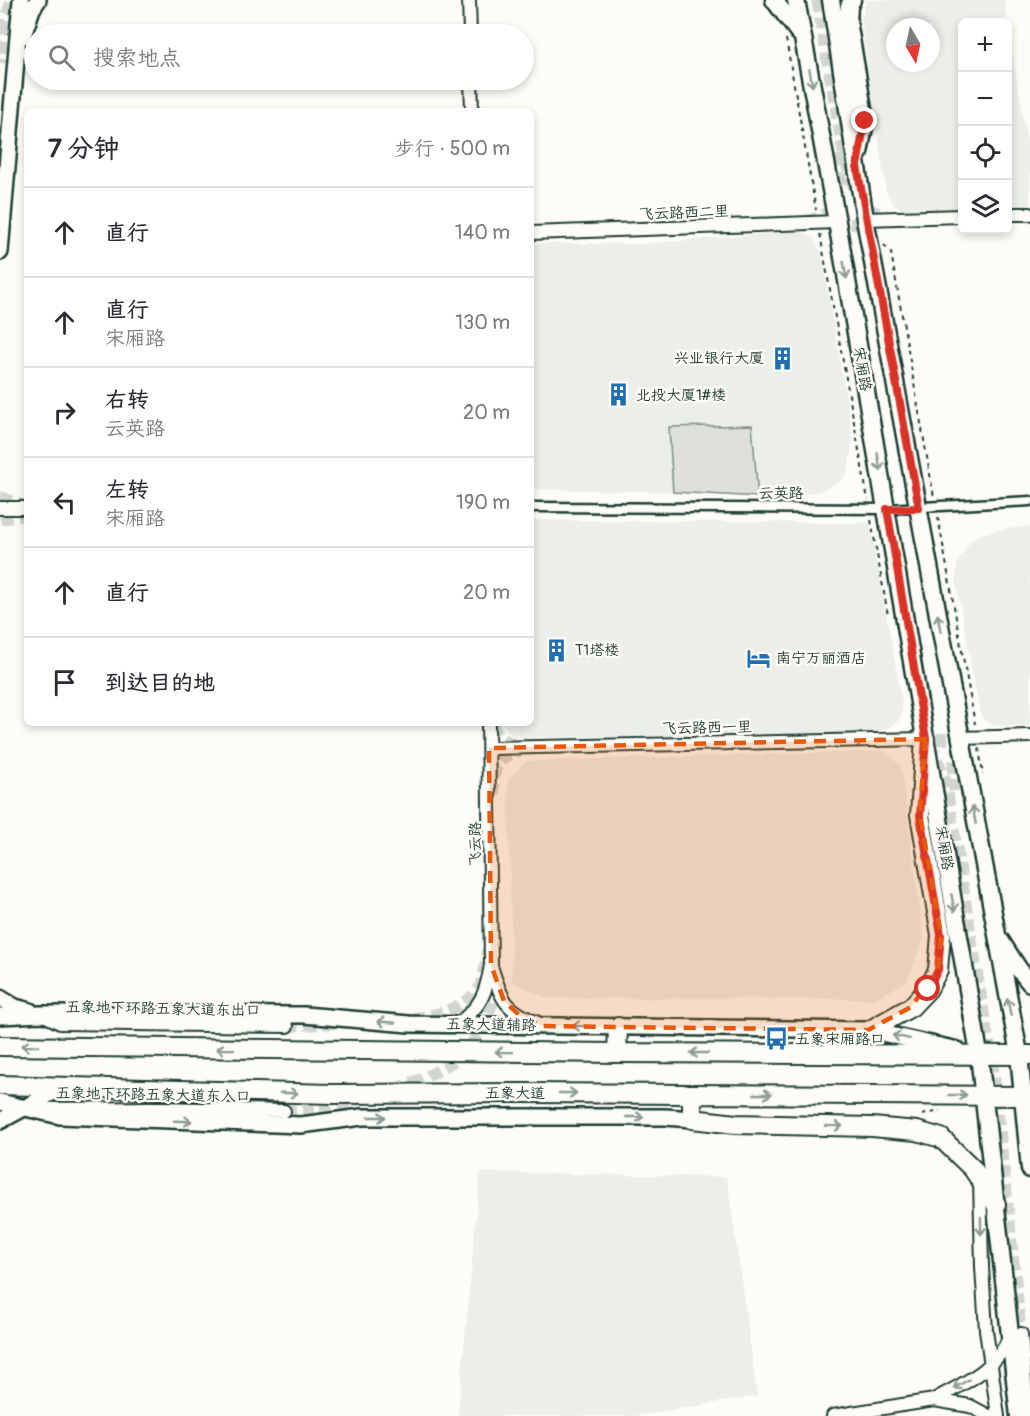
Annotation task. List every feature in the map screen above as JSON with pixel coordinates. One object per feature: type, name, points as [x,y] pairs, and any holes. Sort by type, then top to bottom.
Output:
[{"type":"main road","points":[[774,0],[788,15],[804,39]]},
{"type":"main road","name":"宋厢路","points":[[796,0],[887,509],[979,1054],[996,1204],[1023,1336],[1019,1416]]},
{"type":"main road","name":"宋厢路","points":[[831,0],[865,219],[959,738],[995,932],[1024,1054],[1028,1096],[1030,1169]]},
{"type":"main road","points":[[852,0],[849,6],[848,21],[865,121],[857,166]]},
{"type":"main road","points":[[828,1054],[910,1007],[928,989],[938,970],[941,935],[920,816],[926,739]]},
{"type":"main road","points":[[995,932],[1030,983]]},
{"type":"main road","points":[[617,1053],[618,1027]]},
{"type":"main road","points":[[0,1046],[617,1053],[1024,1054]]},
{"type":"main road","name":"五象大道","points":[[0,1085],[332,1094],[1028,1096]]},
{"type":"main road","points":[[692,1094],[692,1119],[736,1124],[872,1127],[917,1131],[941,1138],[973,1169],[996,1204]]},
{"type":"street","points":[[0,252],[21,0]]},
{"type":"street","points":[[27,24],[38,0]]},
{"type":"street","points":[[469,0],[470,24]]},
{"type":"street","points":[[16,56],[24,32]]},
{"type":"street","points":[[471,90],[472,108]]},
{"type":"street","points":[[1012,214],[1030,214]]},
{"type":"street","points":[[865,219],[958,216]]},
{"type":"street","name":"飞云路西二里","points":[[534,233],[837,222]]},
{"type":"street","name":"云英路","points":[[534,507],[887,509],[1030,501]]},
{"type":"street","points":[[0,508],[24,508]]},
{"type":"street","name":"飞云路","points":[[456,1025],[472,1014],[482,998],[488,985],[491,965],[488,726]]},
{"type":"street","points":[[959,738],[1030,736]]},
{"type":"street","name":"飞云路西一里","points":[[489,748],[926,739]]},
{"type":"street","name":"飞云路","points":[[491,965],[504,1001],[519,1016],[543,1026]]},
{"type":"street","points":[[0,998],[15,1007],[41,1014]]},
{"type":"street","name":"五象地下环路五象大道东出口","points":[[41,1014],[60,1023],[287,1026]]},
{"type":"street","name":"五象大道辅路","points":[[0,1016],[304,1014],[409,1024],[868,1030],[979,1054]]},
{"type":"street","points":[[0,1121],[63,1087]]},
{"type":"street","points":[[0,1102],[22,1109],[60,1116],[300,1125],[362,1117],[665,1117],[692,1119]]},
{"type":"street","name":"五象地下环路五象大道东入口","points":[[22,1109],[160,1108],[284,1111]]},
{"type":"street","points":[[990,1148],[980,1180],[982,1267],[998,1416]]},
{"type":"street","points":[[934,1400],[976,1376],[999,1358],[1006,1345],[1023,1336],[1028,1416]]},
{"type":"street","points":[[833,1416],[934,1400],[970,1406],[989,1416]]},
{"type":"path","points":[[788,15],[786,42],[888,615]]},
{"type":"path","points":[[884,244],[891,253],[985,784]]},
{"type":"path","points":[[918,1116],[941,1111]]},
{"type":"highlighted area","points":[[925,739],[920,815],[941,935],[938,970],[911,1007],[868,1030],[543,1026],[519,1015],[504,1001],[491,965],[489,748]]},
{"type":"shaded area","points":[[867,0],[1004,0],[1007,18],[958,18],[958,211],[913,213],[895,206],[890,199],[886,191],[862,16]]},
{"type":"shaded area","points":[[1012,50],[1030,160],[1030,209],[1012,210]]},
{"type":"shaded area","points":[[798,231],[814,239],[822,255],[853,439],[848,471],[842,480],[821,491],[800,495],[758,497],[752,425],[669,427],[673,492],[534,489],[534,243],[642,244]]},
{"type":"shaded area","points":[[752,425],[758,497],[673,492],[669,427]]},
{"type":"shaded area","points":[[534,520],[870,523],[902,702],[902,713],[899,720],[887,729],[873,733],[522,738],[511,735],[504,726],[534,726]]},
{"type":"shaded area","points":[[1030,526],[1030,726],[995,726],[985,721],[980,714],[956,581],[957,563],[969,543],[979,535]]},
{"type":"shaded area","points":[[885,751],[901,766],[924,938],[907,981],[875,999],[547,998],[512,982],[508,780],[526,761]]},
{"type":"shaded area","points":[[480,1172],[727,1177],[757,1396],[635,1416],[458,1416]]},
{"type":"tunnel","points":[[2,31],[12,0]]},
{"type":"tunnel","points":[[817,0],[844,156],[853,185],[863,202],[872,211],[890,217]]},
{"type":"tunnel","points":[[0,23],[2,31],[0,63]]},
{"type":"tunnel","points":[[806,221],[826,214],[833,206],[839,192],[838,152]]},
{"type":"tunnel","points":[[832,225],[871,223]]},
{"type":"tunnel","points":[[0,497],[24,506]]},
{"type":"tunnel","points":[[0,519],[24,515]]},
{"type":"tunnel","points":[[494,726],[497,733],[504,739],[523,746]]},
{"type":"tunnel","points":[[918,740],[966,738]]},
{"type":"tunnel","points":[[955,791],[953,765],[957,754],[966,745]]},
{"type":"tunnel","points":[[926,746],[935,753],[945,779],[994,1076],[1021,1334]]},
{"type":"tunnel","points":[[494,796],[494,777],[501,760],[523,749]]},
{"type":"tunnel","points":[[413,1018],[451,1009],[475,994],[483,979],[487,949]]},
{"type":"tunnel","points":[[394,1089],[433,1073],[451,1063],[466,1050],[478,1035],[487,1018],[493,998],[495,975]]},
{"type":"tunnel","points":[[287,1026],[336,1023]]},
{"type":"tunnel","points":[[284,1111],[325,1108],[363,1099]]},
{"type":"place","name":"兴业银行大厦","points":[[782,358]]},
{"type":"place","name":"北投大厦1#楼","points":[[618,395]]},
{"type":"place","name":"T1塔楼","points":[[557,650]]},
{"type":"place","name":"南宁万丽酒店","points":[[758,658]]},
{"type":"place","name":"五象宋厢路口","points":[[777,1039]]},
{"type":"route","points":[[865,121],[857,166],[919,508],[887,509],[926,739],[920,816],[941,935],[938,970],[928,989]]}]
